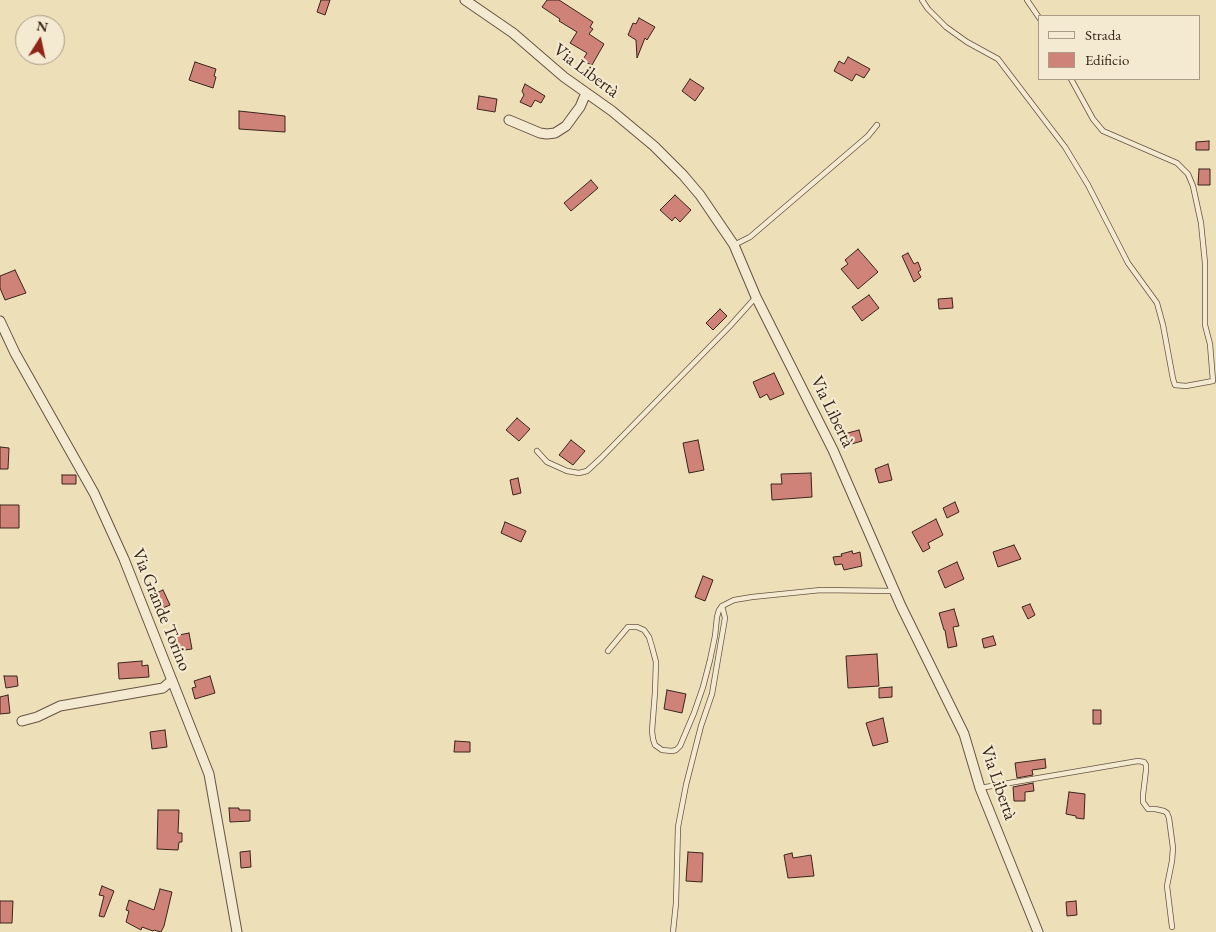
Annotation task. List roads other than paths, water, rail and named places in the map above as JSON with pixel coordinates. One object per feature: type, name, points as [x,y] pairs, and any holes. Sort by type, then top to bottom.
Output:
[{"type":"street","name":"Via Libertà","points":[[465,0],[513,33],[564,77],[612,111],[654,146],[700,195],[734,245],[756,296],[833,450],[894,591],[964,734],[980,788],[1038,932]]},
{"type":"street","points":[[509,120],[540,133],[555,133],[566,126],[580,107],[586,93]]},
{"type":"street","name":"Via Grande Torino","points":[[0,321],[15,353],[94,493],[124,559],[209,774],[237,932]]},
{"type":"street","points":[[22,721],[38,717],[60,706],[163,688],[172,680]]},
{"type":"lane","points":[[922,0],[946,27],[967,42],[998,59],[1065,147],[1088,185],[1128,263],[1157,303],[1176,385],[1186,386],[1213,381],[1210,344],[1205,324],[1205,263],[1202,223],[1188,174],[1177,163],[1103,131],[1093,119],[1072,80]]},
{"type":"lane","points":[[1027,0],[1038,16]]},
{"type":"lane","points":[[734,245],[750,237],[868,136],[877,125]]},
{"type":"lane","points":[[537,450],[547,462],[567,471],[579,473],[587,471],[730,326],[756,296]]},
{"type":"lane","points":[[608,650],[628,627],[637,627],[644,630],[649,637],[656,662],[653,739],[655,745],[662,750],[672,751],[680,746],[703,686],[715,636],[717,617],[722,606],[734,600],[752,597],[821,590],[894,591]]},
{"type":"lane","points":[[673,932],[676,902],[678,827],[686,785],[712,694],[725,618],[722,606]]},
{"type":"lane","points":[[980,788],[1138,760],[1144,762],[1146,770],[1142,795],[1143,802],[1148,809],[1164,811],[1169,818],[1173,848],[1167,886],[1172,927]]}]
